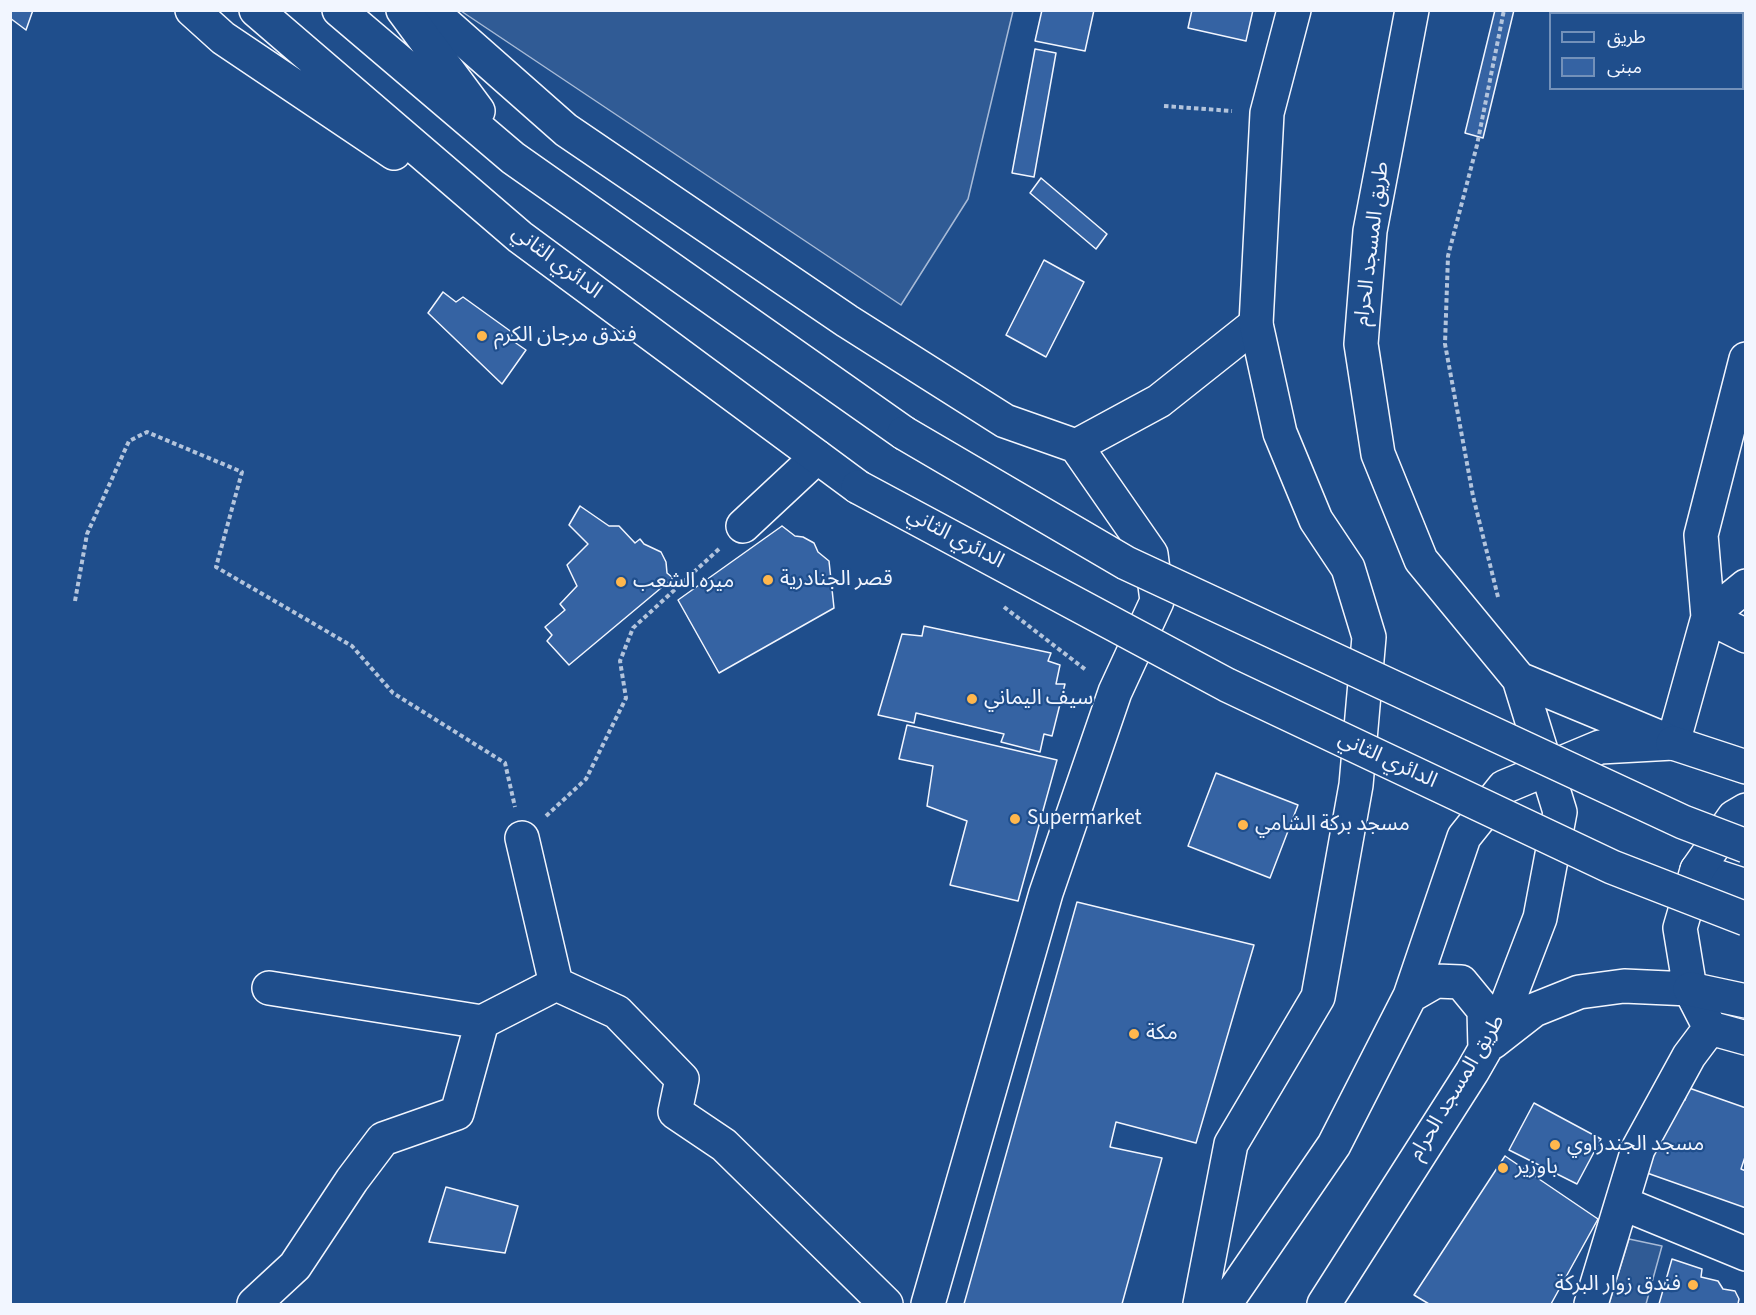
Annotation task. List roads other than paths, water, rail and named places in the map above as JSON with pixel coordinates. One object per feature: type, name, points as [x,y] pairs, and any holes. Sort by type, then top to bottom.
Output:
[{"type":"main road","points":[[192,10],[224,38],[520,237]]},
{"type":"main road","name":"الدائري الثاني","points":[[256,10],[520,237],[858,487],[1227,685],[1612,867],[1746,919]]},
{"type":"main road","points":[[339,10],[513,158],[904,433],[1126,563],[1683,822],[1746,846]]},
{"type":"main road","points":[[403,10],[513,158]]},
{"type":"main road","points":[[430,10],[566,130],[847,321],[1005,421],[1076,446],[1151,554],[1157,601],[1115,692],[1046,893],[928,1305]]},
{"type":"main road","points":[[1200,1305],[1231,1144],[1318,997],[1356,785],[1369,637],[1348,568],[1316,520],[1280,434],[1256,324],[1267,113],[1294,10]]},
{"type":"main road","name":"طريق المسجد الحرام","points":[[1324,1305],[1500,1025],[1540,918],[1560,812],[1519,679],[1421,560],[1378,454],[1361,344],[1370,231],[1412,10]]},
{"type":"main road","points":[[1076,446],[1159,401],[1256,324]]},
{"type":"main road","points":[[1673,743],[1708,617],[1701,535],[1746,359]]},
{"type":"main road","points":[[743,526],[817,457]]},
{"type":"main road","points":[[1708,617],[1746,586]]},
{"type":"main road","points":[[1708,617],[1746,636]]},
{"type":"main road","points":[[1519,679],[1673,743],[1746,767]]},
{"type":"main road","points":[[1225,1305],[1334,1145],[1410,996],[1464,837],[1504,787],[1600,747],[1673,743]]},
{"type":"main road","points":[[1746,810],[1734,817],[1697,870],[1680,928],[1690,989],[1710,1028],[1746,1038]]},
{"type":"main road","points":[[522,838],[556,984]]},
{"type":"main road","points":[[1697,870],[1746,886]]},
{"type":"main road","points":[[1410,996],[1436,981],[1461,982],[1484,1010],[1485,1049]]},
{"type":"main road","points":[[269,988],[482,1022],[556,984]]},
{"type":"main road","points":[[556,984],[617,1012],[682,1079],[675,1112],[724,1145],[886,1305]]},
{"type":"main road","points":[[1485,1049],[1534,1010],[1579,992],[1624,986],[1690,989],[1746,1001]]},
{"type":"main road","points":[[254,1305],[295,1266],[352,1180],[383,1139],[457,1113],[482,1022]]},
{"type":"main road","points":[[1591,1305],[1638,1149],[1689,1056],[1710,1028]]},
{"type":"main road","points":[[1622,1203],[1746,1254]]},
{"type":"place","name":"فندق مرجان الكرم","points":[[482,336]]},
{"type":"place","name":"قصر الجنادرية","points":[[768,580]]},
{"type":"place","name":"ميره الشعب","points":[[621,582]]},
{"type":"place","name":"سيف اليماني","points":[[972,699]]},
{"type":"place","name":"Supermarket","points":[[1015,819]]},
{"type":"place","name":"مسجد بركة الشامي","points":[[1243,825]]},
{"type":"place","name":"مكة","points":[[1134,1034]]},
{"type":"place","name":"مسجد الجندراوي","points":[[1555,1145]]},
{"type":"place","name":"باوزير","points":[[1503,1168]]},
{"type":"place","name":"فندق زوار البركة","points":[[1693,1285]]}]
